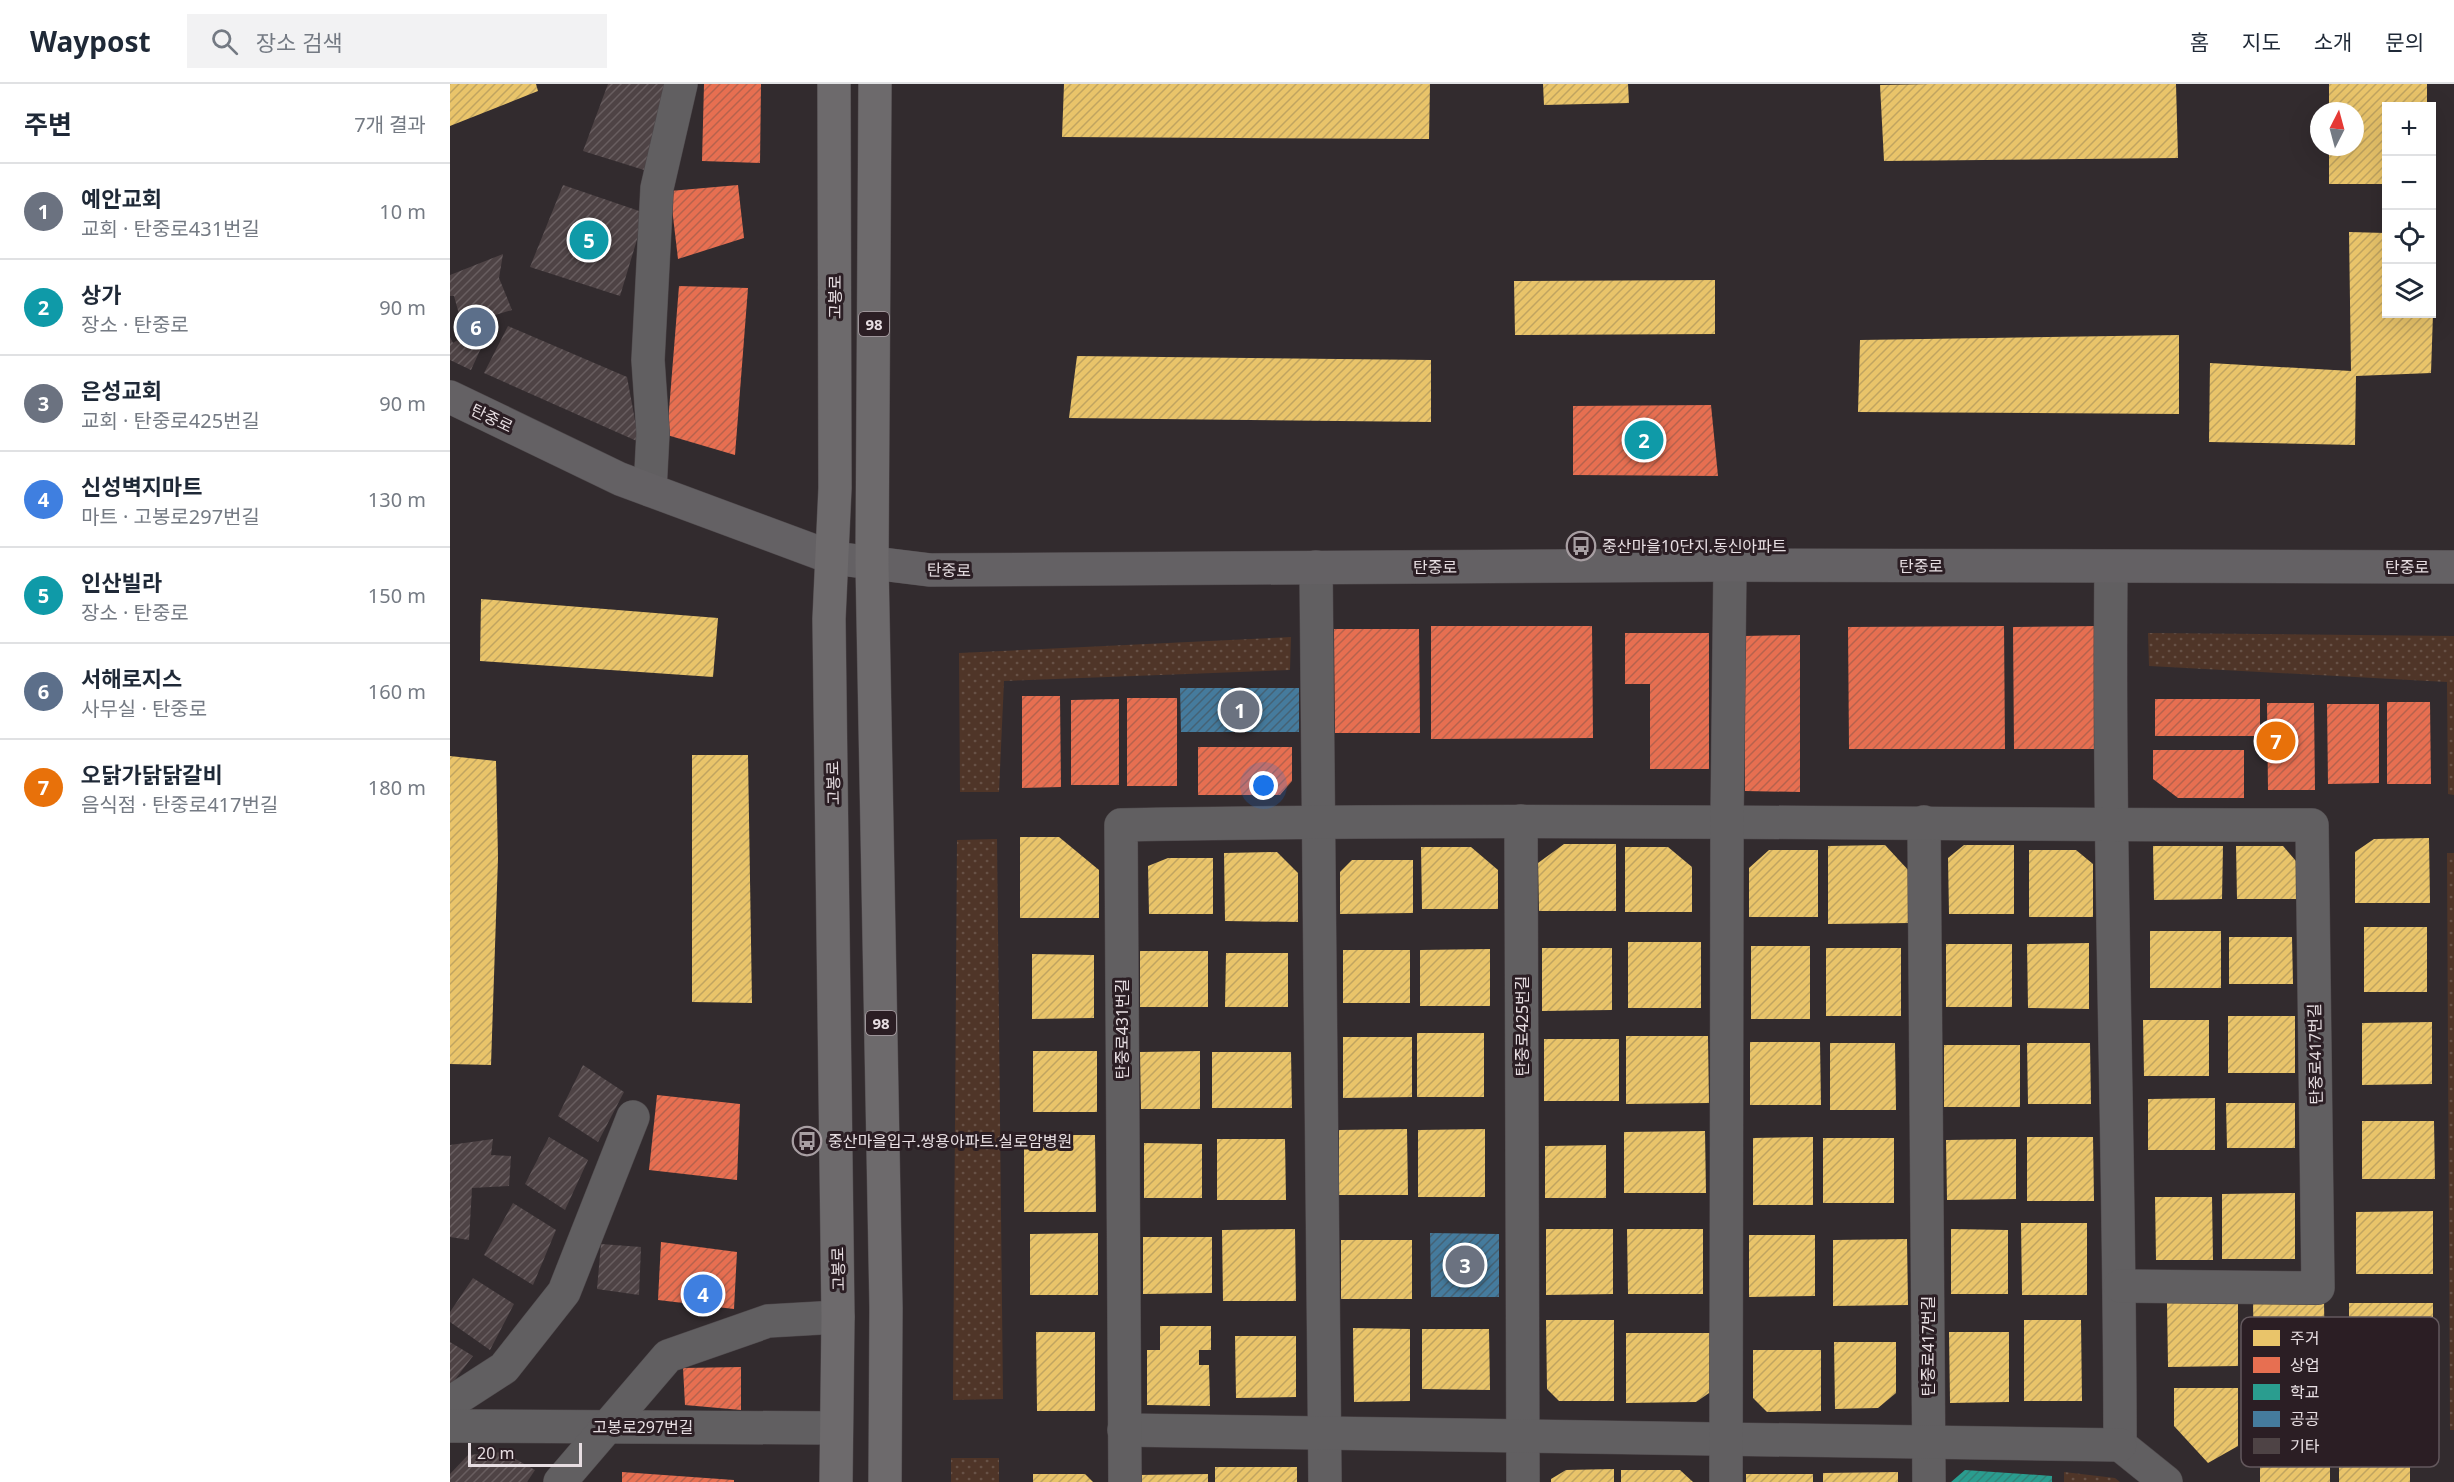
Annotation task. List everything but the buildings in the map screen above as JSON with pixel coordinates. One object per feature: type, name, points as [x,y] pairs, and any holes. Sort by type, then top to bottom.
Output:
[{"type":"main road","name":"고봉로","points":[[834,84],[833,558],[829,619],[838,1317],[836,1482]]},
{"type":"main road","name":"98","points":[[875,84],[872,563],[885,1284],[885,1482]]},
{"type":"main road","name":"탄중로","points":[[450,397],[620,479],[833,558],[930,570],[1730,565],[2454,567]]},
{"type":"street","points":[[650,490],[653,433],[648,360],[657,188],[681,84]]},
{"type":"street","points":[[1726,1482],[1727,820],[1730,565]]},
{"type":"street","points":[[1316,567],[1325,1482]]},
{"type":"street","points":[[2111,567],[2110,825],[2120,1286],[2120,1445]]},
{"type":"street","points":[[1318,821],[1924,822]]},
{"type":"street","name":"탄중로431번길","points":[[1125,1482],[1121,825],[1318,821]]},
{"type":"street","name":"탄중로425번길","points":[[1521,821],[1523,1482]]},
{"type":"street","name":"탄중로417번길","points":[[1929,1443],[1924,822],[2312,825],[2318,1288],[2120,1286]]},
{"type":"street","points":[[450,1403],[504,1368],[564,1292],[633,1117]]},
{"type":"street","points":[[560,1482],[668,1356],[768,1321],[838,1317]]},
{"type":"street","name":"고봉로297번길","points":[[450,1426],[836,1428]]},
{"type":"street","points":[[1124,1430],[2120,1445],[2166,1482]]},
{"type":"street","points":[[1929,1443],[1929,1482]]},
{"type":"shaded area","points":[[2148,633],[2454,636],[2454,795],[2448,794],[2447,682],[2149,666]]},
{"type":"shaded area","points":[[1291,637],[1290,670],[1004,681],[999,792],[960,792],[959,653]]},
{"type":"shaded area","points":[[997,839],[1003,1399],[953,1400],[957,840]]},
{"type":"shaded area","points":[[2447,853],[2454,853],[2454,1430],[2450,1430]]},
{"type":"shaded area","points":[[951,1458],[999,1458],[999,1482],[951,1482]]},
{"type":"shaded area","points":[[2064,1472],[2115,1478],[2120,1482],[2064,1482]]},
{"type":"place","name":"인산빌라","points":[[589,240]]},
{"type":"place","name":"서해로지스","points":[[476,327]]},
{"type":"place","name":"상가","points":[[1644,440]]},
{"type":"place","name":"중산마을10단지.동신아파트","points":[[1581,546]]},
{"type":"place","name":"예안교회","points":[[1240,710]]},
{"type":"place","name":"오닭가닭닭갈비","points":[[2276,741]]},
{"type":"place","name":"중산마을입구.쌍용아파트.실로암병원","points":[[807,1141]]},
{"type":"place","name":"은성교회","points":[[1465,1265]]},
{"type":"place","name":"신성벽지마트","points":[[703,1294]]}]
